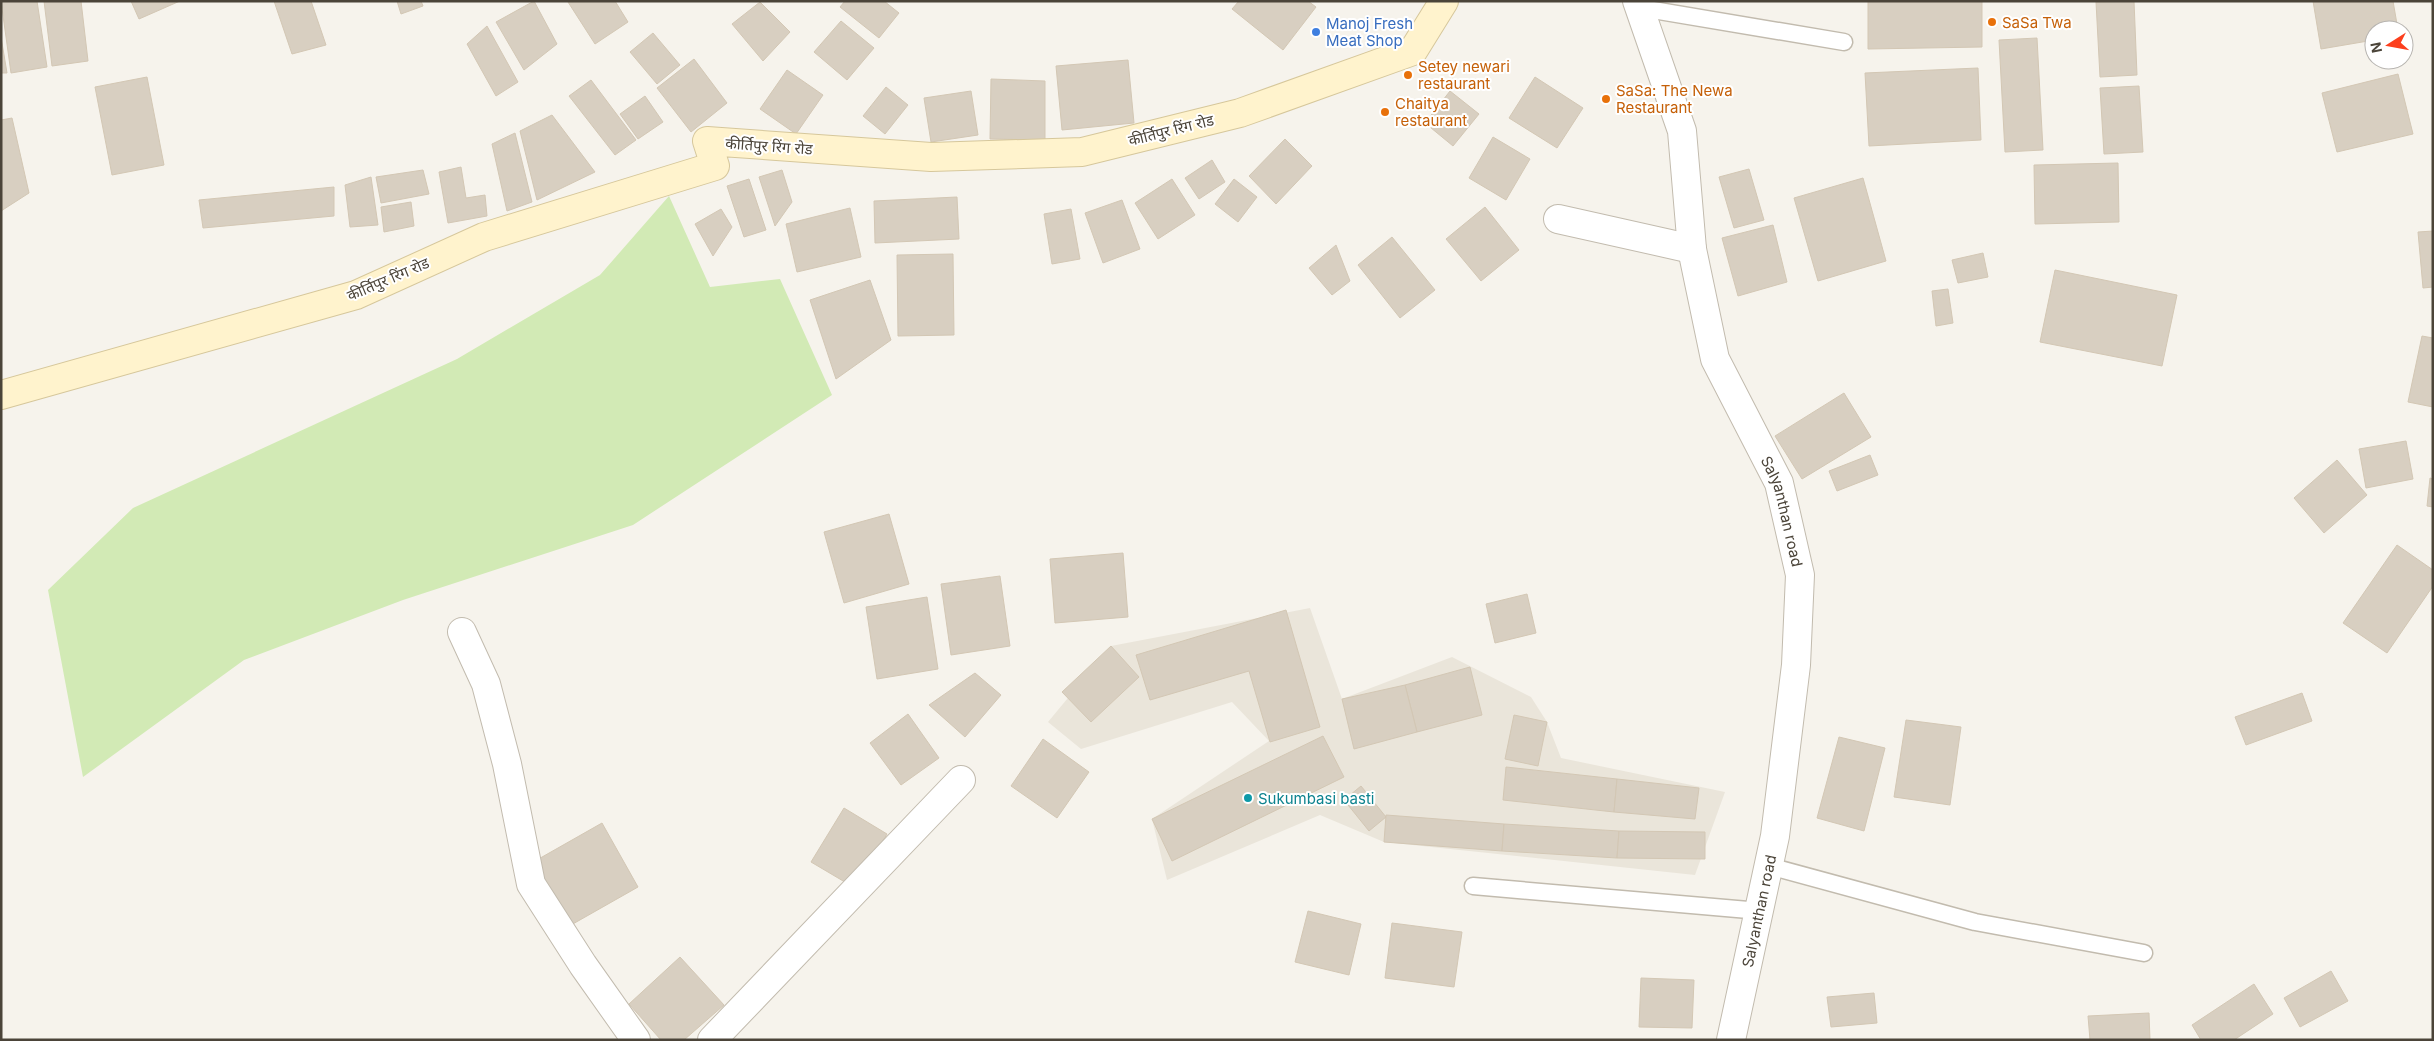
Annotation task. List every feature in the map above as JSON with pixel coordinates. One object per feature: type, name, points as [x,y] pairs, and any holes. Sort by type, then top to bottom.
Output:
[{"type":"street","name":"कीर्तिपुर रिंग रोड","points":[[1,395],[356,295],[484,237],[715,166],[707,142],[931,157],[1082,152],[1240,113],[1414,51],[1444,1]]},
{"type":"street","name":"Salyanthan road","points":[[1639,4],[1682,131],[1692,249],[1715,359],[1779,483],[1800,575],[1796,665],[1770,866],[1731,1040]]},
{"type":"street","points":[[1558,219],[1692,249]]},
{"type":"street","points":[[462,632],[486,684],[507,764],[531,884],[583,965],[636,1040]]},
{"type":"street","points":[[712,1040],[961,780]]},
{"type":"lane","points":[[1639,4],[1844,42]]},
{"type":"lane","points":[[1770,866],[1974,922],[2144,953]]},
{"type":"lane","points":[[1473,886],[1760,911]]},
{"type":"shaded area","name":"Sukumbasi basti","points":[[1310,608],[1342,699],[1452,657],[1531,697],[1547,722],[1561,758],[1725,792],[1695,875],[1384,842],[1320,815],[1167,880],[1152,819],[1269,741],[1232,702],[1081,749],[1048,722],[1111,646]]},
{"type":"green space","points":[[669,196],[710,287],[780,279],[832,395],[633,525],[403,600],[244,660],[83,777],[48,590],[133,508],[457,359],[600,275]]},
{"type":"building","points":[[1,1],[37,1],[47,67],[11,73]]},
{"type":"building","points":[[44,1],[81,1],[88,61],[52,66]]},
{"type":"building","points":[[131,1],[180,1],[139,19]]},
{"type":"building","points":[[274,1],[311,1],[326,45],[292,54]]},
{"type":"building","points":[[397,1],[421,1],[423,6],[401,14]]},
{"type":"building","points":[[534,1],[557,44],[524,70],[496,22]]},
{"type":"building","points":[[615,1],[628,22],[595,44],[568,2]]},
{"type":"building","points":[[845,1],[884,1],[899,13],[879,38],[840,7]]},
{"type":"building","points":[[1239,1],[1308,1],[1316,7],[1283,50],[1232,9]]},
{"type":"building","points":[[1868,1],[1982,1],[1982,47],[1868,49]]},
{"type":"building","points":[[2134,1],[2137,75],[2100,77],[2096,2]]},
{"type":"building","points":[[2313,1],[2393,1],[2396,20],[2364,20],[2364,42],[2321,49]]},
{"type":"building","points":[[760,2],[790,32],[763,61],[732,24]]},
{"type":"building","points":[[841,21],[874,48],[847,80],[814,52]]},
{"type":"building","points":[[487,26],[518,82],[496,96],[467,44]]},
{"type":"building","points":[[653,33],[680,65],[657,84],[630,52]]},
{"type":"building","points":[[1,37],[7,73],[1,73]]},
{"type":"building","points":[[2037,38],[2043,150],[2005,152],[1999,40]]},
{"type":"building","points":[[694,59],[727,103],[691,132],[657,88]]},
{"type":"building","points":[[1128,60],[1134,123],[1062,130],[1056,66]]},
{"type":"building","points":[[1978,68],[1981,140],[1869,146],[1865,73]]},
{"type":"building","points":[[787,70],[823,95],[796,134],[760,109]]},
{"type":"building","points":[[2398,74],[2413,134],[2337,152],[2322,93]]},
{"type":"building","points":[[147,77],[164,165],[112,175],[95,87]]},
{"type":"building","points":[[1535,77],[1583,108],[1557,148],[1509,118]]},
{"type":"building","points":[[991,79],[1045,81],[1045,140],[990,139]]},
{"type":"building","points":[[591,80],[636,140],[615,155],[569,96]]},
{"type":"building","points":[[2139,86],[2143,152],[2104,154],[2100,88]]},
{"type":"building","points":[[886,87],[908,105],[885,134],[863,116]]},
{"type":"building","points":[[971,91],[978,135],[931,142],[924,98]]},
{"type":"building","points":[[1450,91],[1479,114],[1453,146],[1425,123]]},
{"type":"building","points":[[645,96],[663,122],[638,139],[620,114]]},
{"type":"building","points":[[552,115],[595,172],[537,200],[520,131]]},
{"type":"building","points":[[12,118],[29,193],[1,211],[1,120]]},
{"type":"building","points":[[515,133],[532,202],[507,211],[492,144]]},
{"type":"building","points":[[1493,137],[1530,159],[1506,200],[1469,178]]},
{"type":"building","points":[[1285,139],[1312,166],[1276,204],[1249,176]]},
{"type":"building","points":[[1212,160],[1225,182],[1199,199],[1185,178]]},
{"type":"building","points":[[2118,163],[2119,222],[2035,224],[2034,165]]},
{"type":"building","points":[[461,167],[466,198],[485,195],[487,216],[448,223],[439,172]]},
{"type":"building","points":[[1749,169],[1764,220],[1734,228],[1719,177]]},
{"type":"building","points":[[423,170],[429,194],[381,203],[376,177]]},
{"type":"building","points":[[782,170],[792,202],[775,226],[759,177]]},
{"type":"building","points":[[371,177],[378,225],[350,227],[345,185]]},
{"type":"building","points":[[1863,178],[1886,261],[1818,281],[1794,198]]},
{"type":"building","points":[[749,179],[766,230],[744,237],[727,186]]},
{"type":"building","points":[[1172,179],[1195,215],[1158,239],[1135,203]]},
{"type":"building","points":[[1234,179],[1257,197],[1238,222],[1215,204]]},
{"type":"building","points":[[334,187],[334,216],[203,228],[199,200]]},
{"type":"building","points":[[957,197],[959,239],[875,243],[874,201]]},
{"type":"building","points":[[1122,200],[1140,249],[1103,263],[1085,213]]},
{"type":"building","points":[[411,202],[414,226],[384,232],[381,207]]},
{"type":"building","points":[[1485,207],[1519,250],[1481,281],[1446,239]]},
{"type":"building","points":[[850,208],[861,257],[797,272],[786,224]]},
{"type":"building","points":[[721,209],[732,227],[713,256],[695,224]]},
{"type":"building","points":[[1071,209],[1080,259],[1052,264],[1044,214]]},
{"type":"building","points":[[1773,225],[1787,282],[1738,296],[1722,238]]},
{"type":"building","points":[[2433,231],[2433,287],[2423,288],[2418,232]]},
{"type":"building","points":[[1392,237],[1435,290],[1400,318],[1358,265]]},
{"type":"building","points":[[1336,245],[1350,281],[1332,295],[1309,268]]},
{"type":"building","points":[[1983,253],[1988,277],[1958,283],[1952,260]]},
{"type":"building","points":[[953,254],[954,335],[898,336],[897,255]]},
{"type":"building","points":[[2055,270],[2177,295],[2162,366],[2040,342]]},
{"type":"building","points":[[870,280],[891,340],[836,379],[810,300]]},
{"type":"building","points":[[1948,289],[1953,323],[1936,326],[1932,291]]},
{"type":"building","points":[[2422,336],[2433,338],[2433,407],[2408,402]]},
{"type":"building","points":[[1844,393],[1871,437],[1802,479],[1775,436]]},
{"type":"building","points":[[2406,441],[2413,479],[2366,488],[2359,449]]},
{"type":"building","points":[[1870,455],[1878,475],[1837,491],[1829,471]]},
{"type":"building","points":[[2337,460],[2367,495],[2324,533],[2294,498]]},
{"type":"building","points":[[2430,478],[2433,479],[2433,507],[2427,506]]},
{"type":"building","points":[[889,514],[909,584],[844,603],[824,532]]},
{"type":"building","points":[[2397,545],[2433,570],[2433,586],[2387,653],[2343,623]]},
{"type":"building","points":[[1123,553],[1128,617],[1055,623],[1050,559]]},
{"type":"building","points":[[1000,576],[1010,646],[951,655],[941,584]]},
{"type":"building","points":[[1527,594],[1536,633],[1495,643],[1486,604]]},
{"type":"building","points":[[927,597],[938,669],[877,679],[866,607]]},
{"type":"building","points":[[1286,610],[1320,727],[1270,742],[1249,671],[1150,700],[1136,655]]},
{"type":"building","points":[[1111,646],[1139,677],[1091,722],[1062,692]]},
{"type":"building","points":[[1470,667],[1482,715],[1417,732],[1405,685]]},
{"type":"building","points":[[975,673],[1001,695],[965,737],[929,705]]},
{"type":"building","points":[[1405,685],[1417,732],[1354,749],[1342,699]]},
{"type":"building","points":[[2302,693],[2312,721],[2246,745],[2235,717]]},
{"type":"building","points":[[908,714],[939,758],[901,785],[870,743]]},
{"type":"building","points":[[1514,715],[1547,722],[1538,766],[1505,759]]},
{"type":"building","points":[[1906,720],[1961,727],[1950,805],[1894,797]]},
{"type":"building","name":"Sukumbasi basti","points":[[1323,736],[1344,777],[1172,861],[1152,819]]},
{"type":"building","points":[[1839,737],[1885,748],[1864,831],[1817,818]]},
{"type":"building","points":[[1043,739],[1089,772],[1057,818],[1011,786]]},
{"type":"building","points":[[1506,767],[1617,779],[1614,812],[1503,800]]},
{"type":"building","points":[[1617,779],[1699,788],[1695,819],[1614,812]]},
{"type":"building","points":[[1361,786],[1386,817],[1369,831],[1344,800]]},
{"type":"building","points":[[844,808],[887,834],[855,888],[811,862]]},
{"type":"building","points":[[1386,815],[1504,824],[1502,851],[1384,842]]},
{"type":"building","points":[[602,823],[638,887],[564,929],[528,865]]},
{"type":"building","points":[[1504,824],[1619,831],[1617,858],[1502,851]]},
{"type":"building","points":[[1619,831],[1705,832],[1705,859],[1617,858]]},
{"type":"building","points":[[1308,911],[1361,924],[1349,975],[1295,962]]},
{"type":"building","points":[[1392,923],[1462,932],[1454,987],[1385,978]]},
{"type":"building","points":[[680,957],[724,1005],[684,1040],[661,1040],[629,1004]]},
{"type":"building","points":[[2331,971],[2348,1001],[2300,1027],[2284,998]]},
{"type":"building","points":[[1641,978],[1694,980],[1692,1028],[1639,1027]]},
{"type":"building","points":[[2254,984],[2273,1014],[2234,1040],[2201,1040],[2192,1025]]},
{"type":"building","points":[[1874,993],[1877,1023],[1831,1027],[1827,997]]},
{"type":"building","points":[[2149,1013],[2150,1040],[2090,1040],[2088,1016]]},
{"type":"place","name":"SaSa Twa","points":[[1992,22]]},
{"type":"place","name":"Manoj Fresh Meat Shop","points":[[1316,32]]},
{"type":"place","name":"Setey newari restaurant","points":[[1408,75]]},
{"type":"place","name":"SaSa: The Newa Restaurant","points":[[1606,99]]},
{"type":"place","name":"Chaitya restaurant","points":[[1385,112]]},
{"type":"place","name":"Sukumbasi basti","points":[[1248,798]]}]
